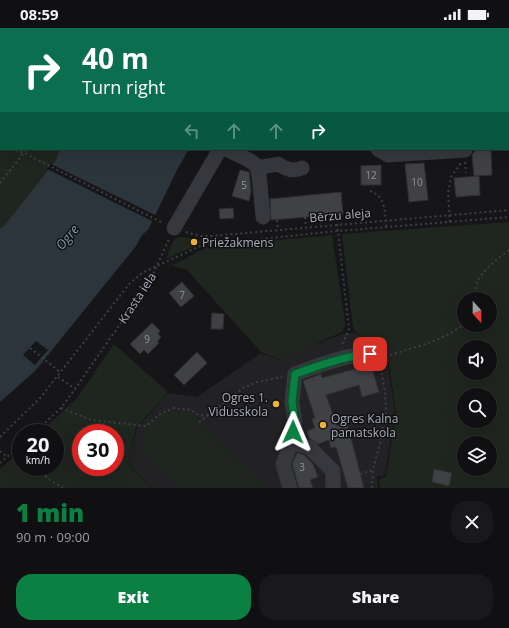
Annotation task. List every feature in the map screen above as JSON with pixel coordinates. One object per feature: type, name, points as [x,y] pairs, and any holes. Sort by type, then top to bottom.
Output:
[{"type":"street","points":[[170,227],[219,150]]},
{"type":"street","points":[[228,150],[257,166],[262,167],[278,164],[285,169],[296,171],[302,168]]},
{"type":"street","points":[[380,150],[388,155],[465,153]]},
{"type":"street","points":[[257,166],[270,218]]},
{"type":"street","points":[[290,488],[283,464],[291,443],[295,422],[292,402],[295,374],[337,360],[359,355],[370,354],[379,359]]},
{"type":"street","points":[[291,443],[309,447],[333,471],[333,487]]},
{"type":"path","points":[[14,150],[24,153]]},
{"type":"path","points":[[21,150],[24,153]]},
{"type":"path","points":[[0,183],[26,150]]},
{"type":"path","name":"Bērzu aleja","points":[[24,153],[170,227],[192,234],[211,236],[449,214],[509,210]]},
{"type":"path","points":[[450,222],[448,192],[451,177],[465,153]]},
{"type":"path","points":[[370,191],[375,192],[382,199],[385,208],[386,227]]},
{"type":"path","points":[[336,214],[349,329],[340,348]]},
{"type":"path","points":[[306,217],[306,227]]},
{"type":"path","name":"Bērzu aleja","points":[[0,437],[35,403],[58,377],[112,304],[130,283],[142,273],[156,268],[200,246],[338,231],[509,217]]},
{"type":"path","points":[[270,218],[278,230]]},
{"type":"path","name":"Krasta iela","points":[[44,424],[61,408],[150,281],[170,227]]},
{"type":"path","points":[[211,236],[211,244]]},
{"type":"path","points":[[476,292],[476,285],[478,281],[487,270],[509,250]]},
{"type":"path","points":[[372,488],[373,470],[380,444],[386,411],[385,392],[379,359],[440,339],[457,330]]},
{"type":"path","points":[[30,348],[61,373]]},
{"type":"path","points":[[199,422],[243,388],[257,382],[295,374]]},
{"type":"path","points":[[58,377],[75,388]]},
{"type":"path","points":[[61,408],[91,420],[146,426],[160,414],[174,408],[191,410],[198,416],[207,416]]},
{"type":"path","points":[[0,451],[7,457]]},
{"type":"path","points":[[0,463],[12,453]]},
{"type":"path","points":[[360,474],[373,470]]},
{"type":"path","points":[[45,476],[63,488]]},
{"type":"shaded area","points":[[0,150],[60,150],[56,160],[4,226],[0,228]]},
{"type":"shaded area","points":[[509,222],[509,488],[380,488],[379,479],[386,477],[396,411],[387,354],[356,332],[353,327],[342,234]]},
{"type":"shaded area","points":[[332,235],[345,327],[342,332],[281,360],[261,352],[186,269],[171,266],[208,247]]},
{"type":"shaded area","points":[[182,237],[203,241],[202,243],[166,259],[173,241],[176,238]]},
{"type":"shaded area","name":"Ogres 1. Vidusskola","points":[[356,333],[386,354],[395,411],[385,475],[377,477],[378,488],[151,488],[128,462],[137,428],[168,393],[197,397],[261,353],[280,360],[343,334]]},
{"type":"shaded area","points":[[114,344],[168,392],[136,428],[128,463],[151,488],[0,488],[0,469],[12,458],[12,476],[64,476],[64,424],[50,424],[77,398]]},
{"type":"shaded area","points":[[174,410],[191,414],[260,482],[262,488],[180,488],[160,470],[147,454],[143,444],[144,434],[151,421],[159,414]]},
{"type":"water","name":"Ogre","points":[[60,150],[188,150],[148,230],[142,235],[136,246],[35,371],[0,402],[0,228],[4,226],[56,160]]},
{"type":"pier","points":[[51,164],[157,216],[154,222],[47,169]]},
{"type":"pier","points":[[36,341],[48,350],[35,365],[23,355]]},
{"type":"building","points":[[475,150],[491,150],[492,175],[474,176],[472,155]]},
{"type":"building","points":[[424,163],[428,200],[409,202],[405,164]]},
{"type":"building","points":[[381,165],[381,185],[361,185],[361,166]]},
{"type":"building","points":[[240,170],[249,172],[251,191],[249,201],[232,196]]},
{"type":"building","points":[[479,176],[480,195],[456,197],[454,178]]},
{"type":"building","points":[[341,192],[343,214],[271,220],[270,199]]},
{"type":"building","points":[[233,208],[234,218],[220,219],[219,209]]},
{"type":"building","points":[[182,282],[194,296],[181,307],[169,293]]},
{"type":"building","points":[[212,313],[224,314],[223,329],[211,329]]},
{"type":"building","points":[[152,323],[160,331],[158,334],[161,337],[157,342],[159,343],[148,354],[144,350],[140,354],[130,344]]},
{"type":"building","points":[[197,352],[207,363],[184,385],[174,375]]},
{"type":"building","name":"Ogres Kalna pamatskola","points":[[368,363],[371,365],[379,392],[362,397],[359,385],[326,395],[337,426],[347,423],[364,488],[348,488],[336,447],[331,448],[329,440],[318,444],[309,438],[307,431],[315,428],[312,419],[315,418],[303,381],[321,374],[322,378],[355,369],[354,365]]},
{"type":"building","name":"Ogres Kalna pamatskola","points":[[297,453],[304,455],[313,464],[318,477],[310,480],[313,488],[299,488],[292,464]]},
{"type":"building","points":[[434,469],[452,473],[449,486],[432,482]]},
{"type":"place","name":"Priežakmens","points":[[194,242]]},
{"type":"place","name":"Ogres 1. Vidusskola","points":[[276,404]]},
{"type":"place","name":"Ogres Kalna pamatskola","points":[[323,425]]},
{"type":"route","points":[[293,432],[295,422],[292,402],[295,374],[337,360],[370,354]]}]
